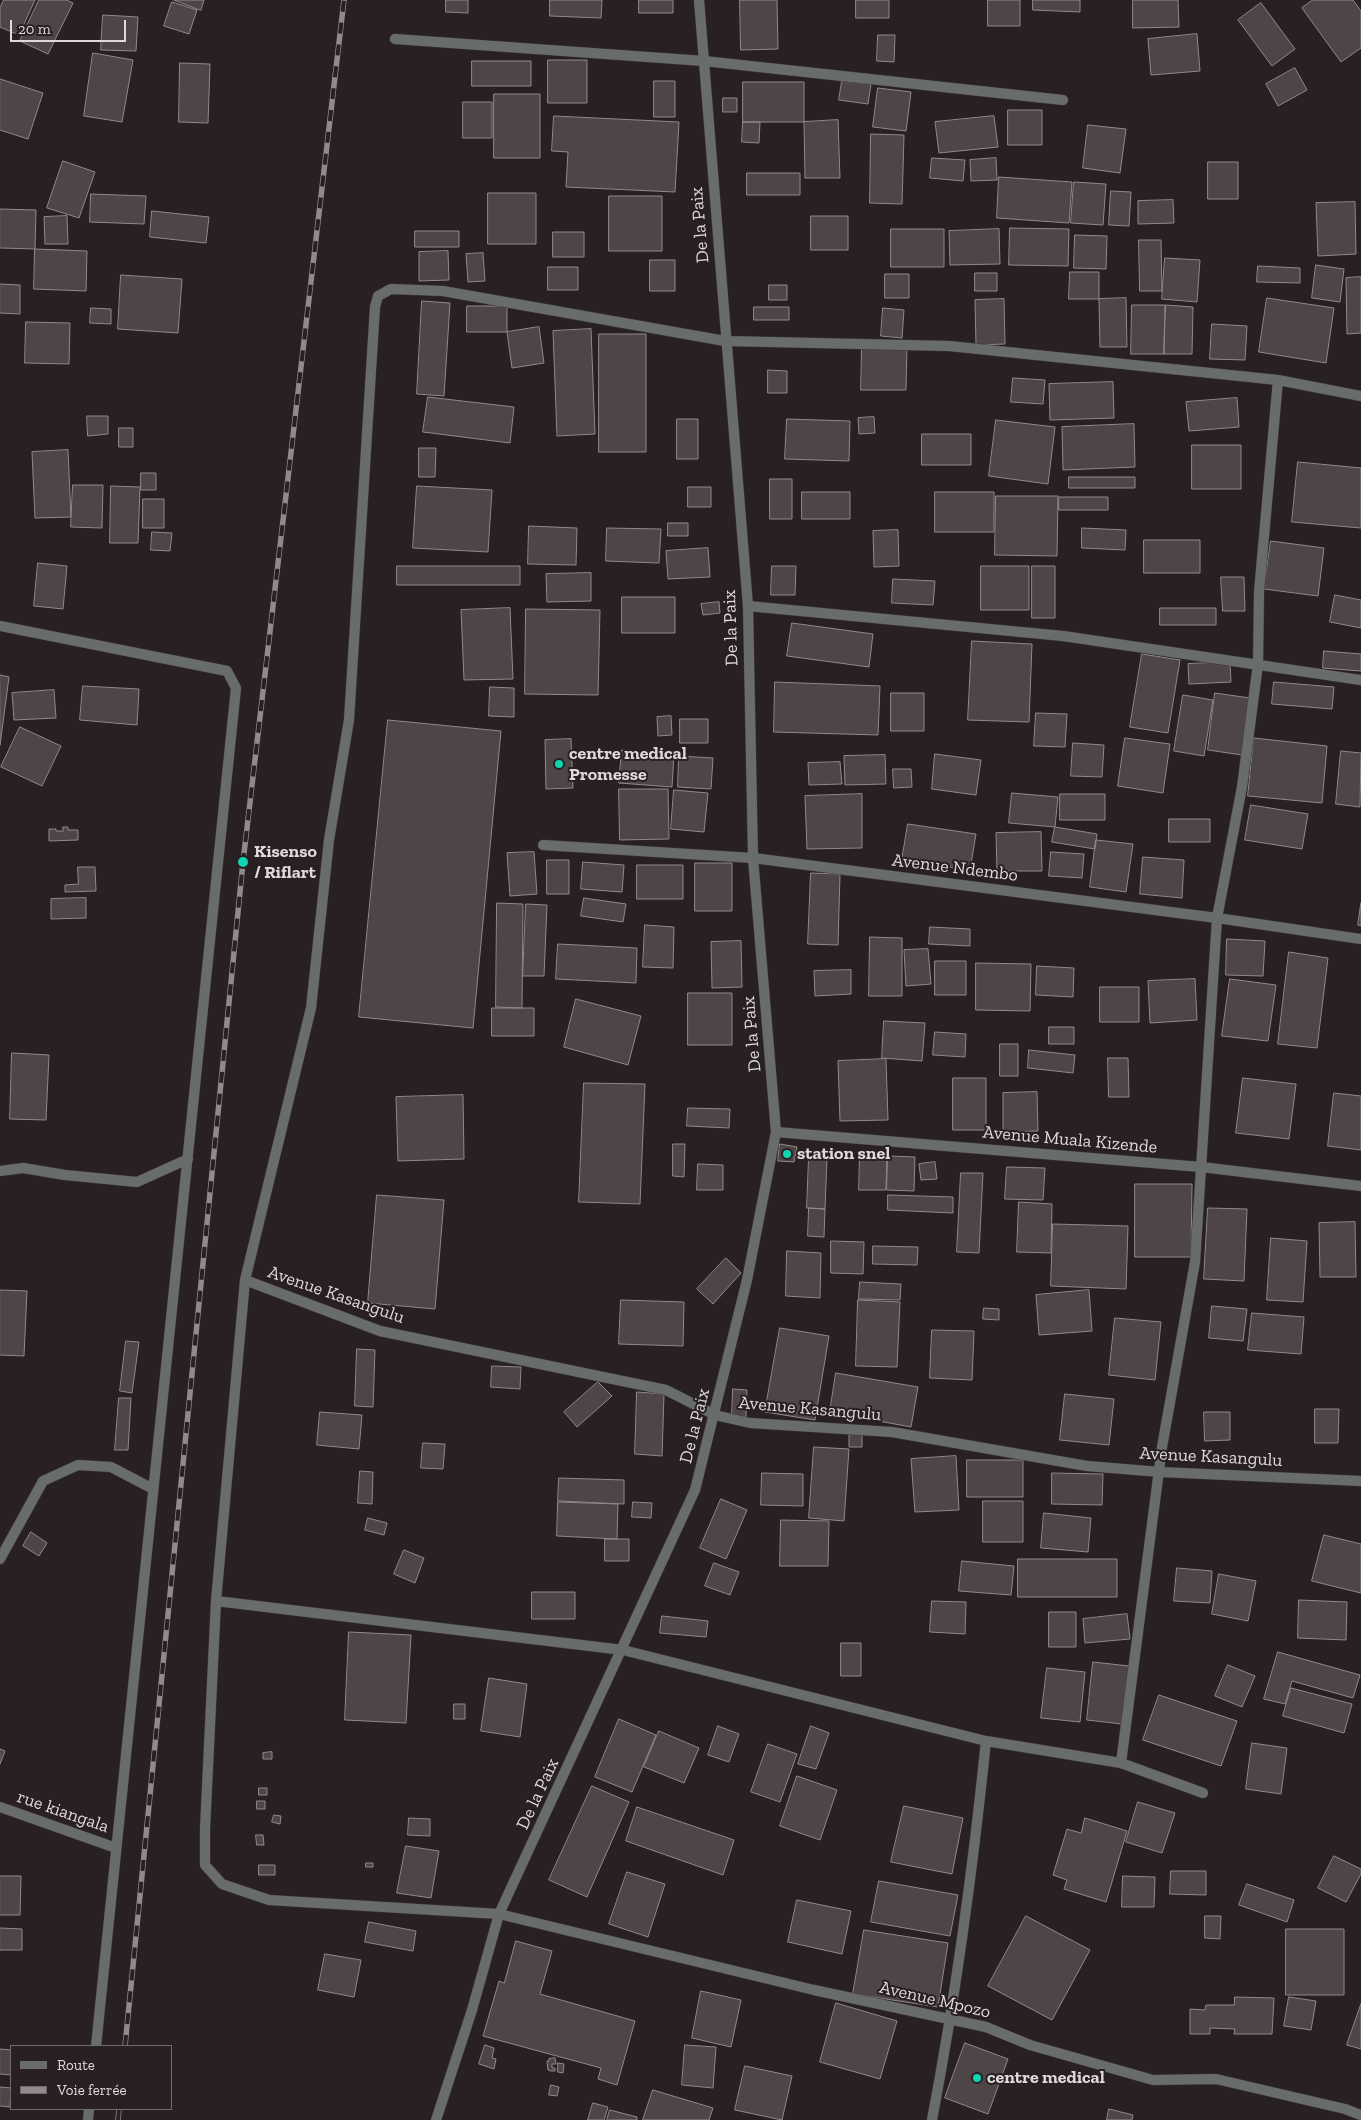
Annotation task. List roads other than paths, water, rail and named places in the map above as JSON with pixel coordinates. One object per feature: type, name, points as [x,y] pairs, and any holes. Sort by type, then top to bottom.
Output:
[{"type":"street","name":"De la Paix","points":[[436,2120],[472,2010],[500,1914],[696,1490],[747,1280],[776,1132],[753,858],[748,606],[725,342],[699,0]]},
{"type":"street","points":[[395,39],[704,60],[1064,100]]},
{"type":"street","name":"Avenue Mpozo","points":[[725,342],[442,291],[391,289],[378,296],[375,307],[349,720],[329,840],[311,1008],[245,1280],[216,1601],[204,1829],[205,1865],[222,1884],[269,1900],[500,1914],[814,1990],[986,2027],[1030,2045],[1153,2080],[1216,2079],[1345,2109],[1361,2116]]},
{"type":"street","points":[[725,342],[949,346],[1278,380],[1361,396]]},
{"type":"street","points":[[1121,1763],[1162,1447],[1195,1262],[1217,918],[1242,787],[1258,664],[1259,592],[1278,380]]},
{"type":"street","points":[[748,606],[1063,636],[1361,680]]},
{"type":"street","points":[[0,626],[227,671],[236,688],[96,2045]]},
{"type":"street","name":"Avenue Ndembo","points":[[544,845],[753,858],[1217,918],[1361,939]]},
{"type":"street","name":"Avenue Muala Kizende","points":[[776,1132],[1201,1167],[1361,1186]]},
{"type":"street","points":[[0,1171],[24,1168],[66,1175],[137,1182],[188,1159]]},
{"type":"street","name":"Avenue Kasangulu","points":[[245,1280],[380,1331],[666,1390],[715,1415],[750,1423],[892,1432],[1087,1466],[1160,1472],[1361,1481]]},
{"type":"street","points":[[0,1559],[43,1481],[78,1465],[111,1467],[154,1488]]},
{"type":"street","points":[[216,1601],[623,1650],[986,1741],[1121,1763],[1203,1793]]},
{"type":"street","points":[[932,2120],[951,2020],[978,1822],[986,1741]]},
{"type":"street","name":"rue kiangala","points":[[0,1807],[116,1848]]},
{"type":"railway","points":[[125,2045],[243,862],[344,0]]},
{"type":"railway","points":[[118,2120],[119,2110]]},
{"type":"place","name":"centre medical Promesse","points":[[559,764]]},
{"type":"place","name":"Kisenso / Riflart","points":[[243,862]]},
{"type":"place","name":"station snel","points":[[787,1154]]},
{"type":"place","name":"centre medical","points":[[977,2078]]}]
